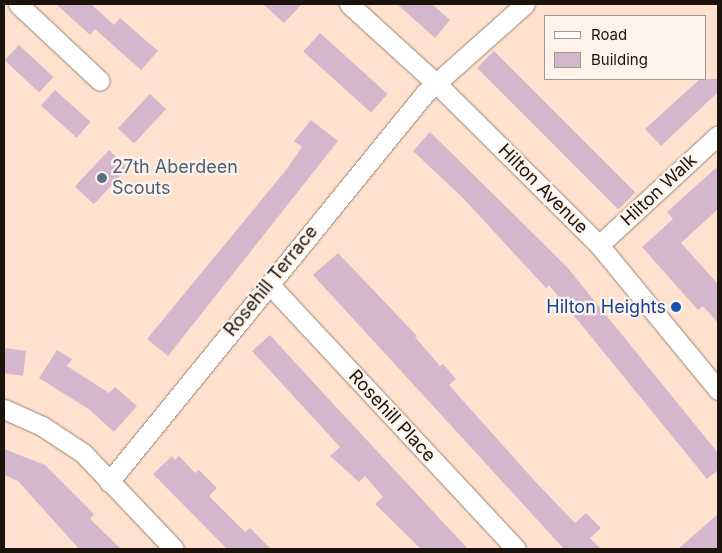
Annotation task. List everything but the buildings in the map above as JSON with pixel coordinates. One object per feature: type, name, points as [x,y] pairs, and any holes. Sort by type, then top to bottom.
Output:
[{"type":"street","points":[[18,4],[100,81]]},
{"type":"street","name":"Hilton Avenue","points":[[349,4],[438,85],[599,244],[715,379]]},
{"type":"street","name":"Rosehill Terrace","points":[[109,482],[424,94],[438,85],[525,4]]},
{"type":"street","name":"Hilton Walk","points":[[599,244],[718,135]]},
{"type":"street","name":"Rosehill Place","points":[[269,284],[516,549]]},
{"type":"street","points":[[4,409],[42,426],[83,453],[174,549]]},
{"type":"place","name":"27th Aberdeen Scouts","points":[[102,178]]},
{"type":"place","name":"Hilton Heights","points":[[676,307]]}]
